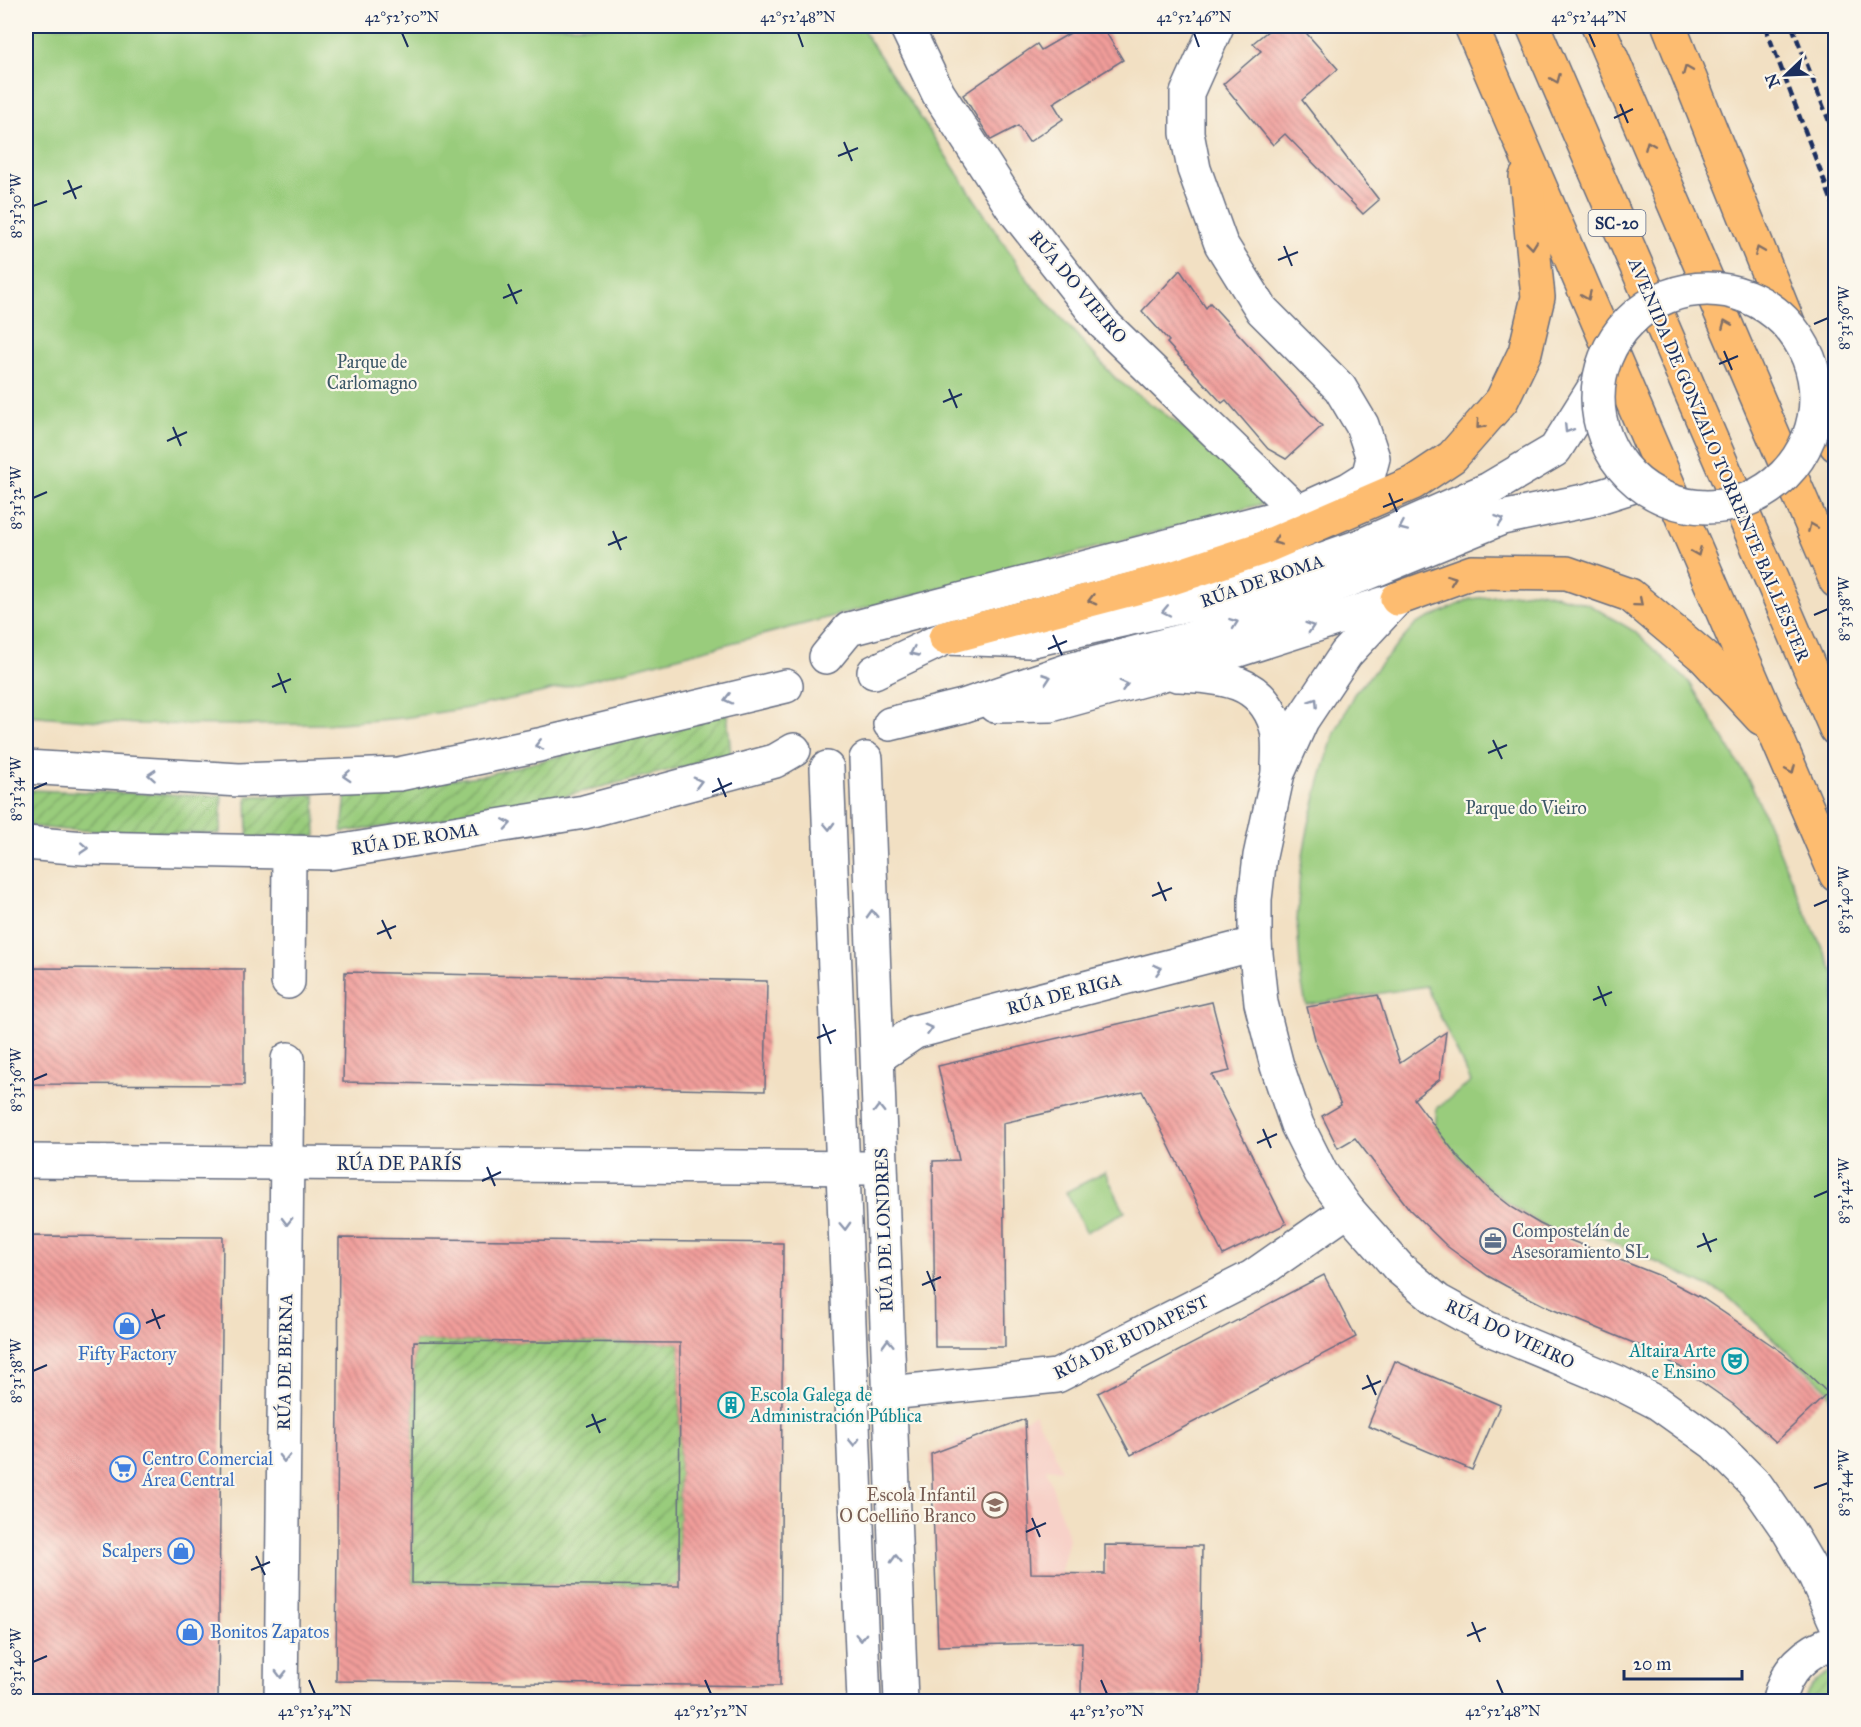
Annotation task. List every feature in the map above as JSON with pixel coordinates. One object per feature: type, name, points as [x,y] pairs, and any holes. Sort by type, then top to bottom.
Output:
[{"type":"highway","points":[[1472,26],[1836,875]]},
{"type":"highway","name":"AVENIDA DE GONZALO TORRENTE BALLESTER","points":[[1533,26],[1836,729]]},
{"type":"highway","points":[[1598,26],[1836,581]]},
{"type":"highway","points":[[1669,26],[1789,325]]},
{"type":"highway","points":[[945,638],[1166,580],[1260,549],[1413,483],[1452,457],[1502,400],[1525,352],[1538,297],[1522,146]]},
{"type":"highway","points":[[1817,401],[1836,445]]},
{"type":"highway","points":[[1397,599],[1472,572],[1567,573],[1630,595],[1704,657],[1776,735]]},
{"type":"street","name":"RÚA DO VIEIRO","points":[[906,26],[938,93],[1011,206],[1103,323],[1298,512]]},
{"type":"street","points":[[826,657],[849,629],[1298,512],[1349,489],[1368,477],[1373,458],[1362,425],[1340,388],[1262,310],[1221,244],[1194,169],[1187,133],[1187,93],[1217,26]]},
{"type":"street","points":[[1694,289],[1729,290],[1761,302],[1789,325],[1805,347],[1814,374],[1817,401],[1811,435],[1794,465],[1769,488],[1738,503],[1704,508],[1670,501],[1641,484],[1619,463],[1605,438],[1599,409],[1599,380],[1611,346],[1631,318],[1660,298],[1694,289]]},
{"type":"street","name":"RÚA DE ROMA","points":[[890,724],[963,706],[1066,671],[1192,638],[1364,560],[1556,450],[1599,380]]},
{"type":"street","name":"RÚA DE ROMA","points":[[874,672],[945,638],[1029,641],[1203,602],[1364,560],[1502,518],[1589,500],[1641,484]]},
{"type":"street","name":"RÚA DO VIEIRO","points":[[1397,599],[1346,654],[1302,720],[1278,773],[1260,856],[1255,899],[1255,944],[1261,1003],[1277,1066],[1297,1125],[1322,1173],[1348,1210],[1399,1268],[1438,1301],[1487,1328],[1617,1382],[1658,1403],[1714,1443],[1757,1486],[1789,1532],[1815,1576],[1836,1623]]},
{"type":"street","name":"RÚA DE ROMA","points":[[963,706],[1051,705],[1160,675],[1397,599]]},
{"type":"street","points":[[874,672],[882,639],[906,614]]},
{"type":"street","points":[[826,657],[843,657],[860,662],[874,672],[884,687],[891,705],[890,724],[881,744],[866,759],[854,765],[827,768],[813,765],[785,732],[780,702],[786,686],[795,673],[810,662],[826,657]]},
{"type":"street","name":"RÚA DO VIEIRO","points":[[1160,675],[1213,676],[1243,685],[1257,693],[1269,710],[1277,728],[1278,773]]},
{"type":"street","points":[[26,767],[239,780],[399,774],[539,745],[786,686]]},
{"type":"street","name":"RÚA DE ROMA","points":[[26,843],[84,848],[330,853],[584,812],[775,761],[785,732]]},
{"type":"street","name":"RÚA DE LONDRES","points":[[866,759],[901,1701]]},
{"type":"street","points":[[827,768],[864,1701]]},
{"type":"street","points":[[288,982],[290,852]]},
{"type":"street","name":"RÚA DE RIGA","points":[[878,1057],[915,1032],[1255,944]]},
{"type":"street","name":"RÚA DE BERNA","points":[[281,1701],[288,1059]]},
{"type":"street","name":"RÚA DE PARÍS","points":[[26,1161],[881,1168]]},
{"type":"street","name":"RÚA DE BUDAPEST","points":[[890,1393],[1057,1376],[1252,1277],[1348,1210]]},
{"type":"street","points":[[1779,1701],[1780,1692],[1790,1673],[1803,1657],[1821,1645],[1836,1641]]},
{"type":"shaded area","name":"Escola Infantil O Coelliño Branco","points":[[1034,1414],[1051,1443],[1061,1470],[1046,1468],[1069,1539],[1048,1623],[1033,1624],[1033,1643],[938,1646],[931,1454],[956,1444],[956,1439],[973,1438]]},
{"type":"green space","name":"Parque de Carlomagno","points":[[26,26],[862,26],[1030,283],[1116,379],[1269,489],[1270,502],[540,693],[468,708],[403,718],[327,724],[136,724],[26,715]]},
{"type":"green space","name":"Parque do Vieiro","points":[[1540,591],[1588,604],[1634,631],[1690,683],[1752,786],[1800,900],[1835,975],[1835,1410],[1828,1390],[1725,1294],[1582,1228],[1568,1237],[1546,1226],[1509,1204],[1464,1163],[1435,1128],[1437,1108],[1471,1082],[1426,986],[1306,1005],[1301,980],[1297,922],[1300,870],[1309,824],[1333,737],[1354,694],[1416,624],[1470,599]]},
{"type":"green space","points":[[727,713],[731,755],[496,813],[342,832],[346,793],[486,775]]},
{"type":"green space","points":[[26,790],[222,796],[220,834],[66,830],[26,826]]},
{"type":"green space","points":[[315,795],[316,836],[248,838],[247,796]]},
{"type":"green space","points":[[1105,1172],[1125,1212],[1086,1232],[1066,1192]]},
{"type":"green space","points":[[414,1341],[680,1343],[679,1586],[412,1583]]},
{"type":"green space","points":[[1835,1670],[1835,1701],[1804,1701],[1816,1682]]},
{"type":"building","points":[[1082,26],[1102,26],[1123,60],[1053,103],[1063,119],[1029,142],[1018,126],[991,140],[963,95],[1037,44],[1041,50]]},
{"type":"building","points":[[1274,26],[1300,26],[1338,69],[1302,100],[1379,200],[1363,214],[1285,134],[1273,145],[1223,84],[1261,51],[1253,43]]},
{"type":"building","points":[[1180,270],[1206,308],[1210,303],[1322,426],[1286,459],[1268,449],[1226,400],[1222,403],[1167,343],[1169,341],[1142,311]]},
{"type":"building","points":[[26,968],[244,969],[244,1085],[26,1084]]},
{"type":"building","points":[[345,972],[767,981],[765,1091],[343,1082]]},
{"type":"building","points":[[1378,995],[1400,1063],[1446,1032],[1440,1079],[1414,1099],[1458,1157],[1490,1190],[1513,1208],[1568,1237],[1567,1239],[1658,1275],[1702,1298],[1782,1352],[1828,1393],[1776,1442],[1733,1404],[1680,1367],[1636,1344],[1549,1308],[1506,1286],[1448,1247],[1410,1210],[1355,1138],[1338,1148],[1322,1116],[1341,1105],[1316,1043],[1307,1007]]},
{"type":"building","points":[[1212,1002],[1230,1071],[1212,1075],[1286,1224],[1223,1255],[1142,1091],[1003,1123],[1005,1347],[935,1347],[933,1161],[959,1160],[938,1066]]},
{"type":"building","name":"Centro Comercial Área Central","points":[[26,1236],[223,1237],[218,1701],[26,1701]]},
{"type":"building","name":"Escola Galega de Administración Pública","points":[[339,1238],[783,1243],[780,1686],[336,1681]],"holes":[[[414,1341],[680,1343],[679,1586],[412,1583]]]},
{"type":"building","points":[[1324,1275],[1356,1337],[1131,1455],[1098,1393]]},
{"type":"building","points":[[1395,1361],[1500,1405],[1472,1470],[1368,1426]]},
{"type":"building","points":[[1025,1419],[1031,1573],[1105,1574],[1105,1545],[1202,1546],[1200,1696],[1081,1694],[1082,1642],[938,1646],[931,1454]]},
{"type":"railway","points":[[1765,26],[1836,212]]},
{"type":"railway","points":[[1792,26],[1836,139]]},
{"type":"place","name":"Compostelán de Asesoramiento SL","points":[[1493,1241]]},
{"type":"place","name":"Fifty Factory","points":[[127,1326]]},
{"type":"place","name":"Altaira Arte e Ensino","points":[[1735,1361]]},
{"type":"place","name":"Escola Galega de Administración Pública","points":[[731,1405]]},
{"type":"place","name":"Centro Comercial Área Central","points":[[123,1469]]},
{"type":"place","name":"Escola Infantil O Coelliño Branco","points":[[995,1505]]},
{"type":"place","name":"Scalpers","points":[[181,1551]]},
{"type":"place","name":"Bonitos Zapatos","points":[[190,1632]]}]
